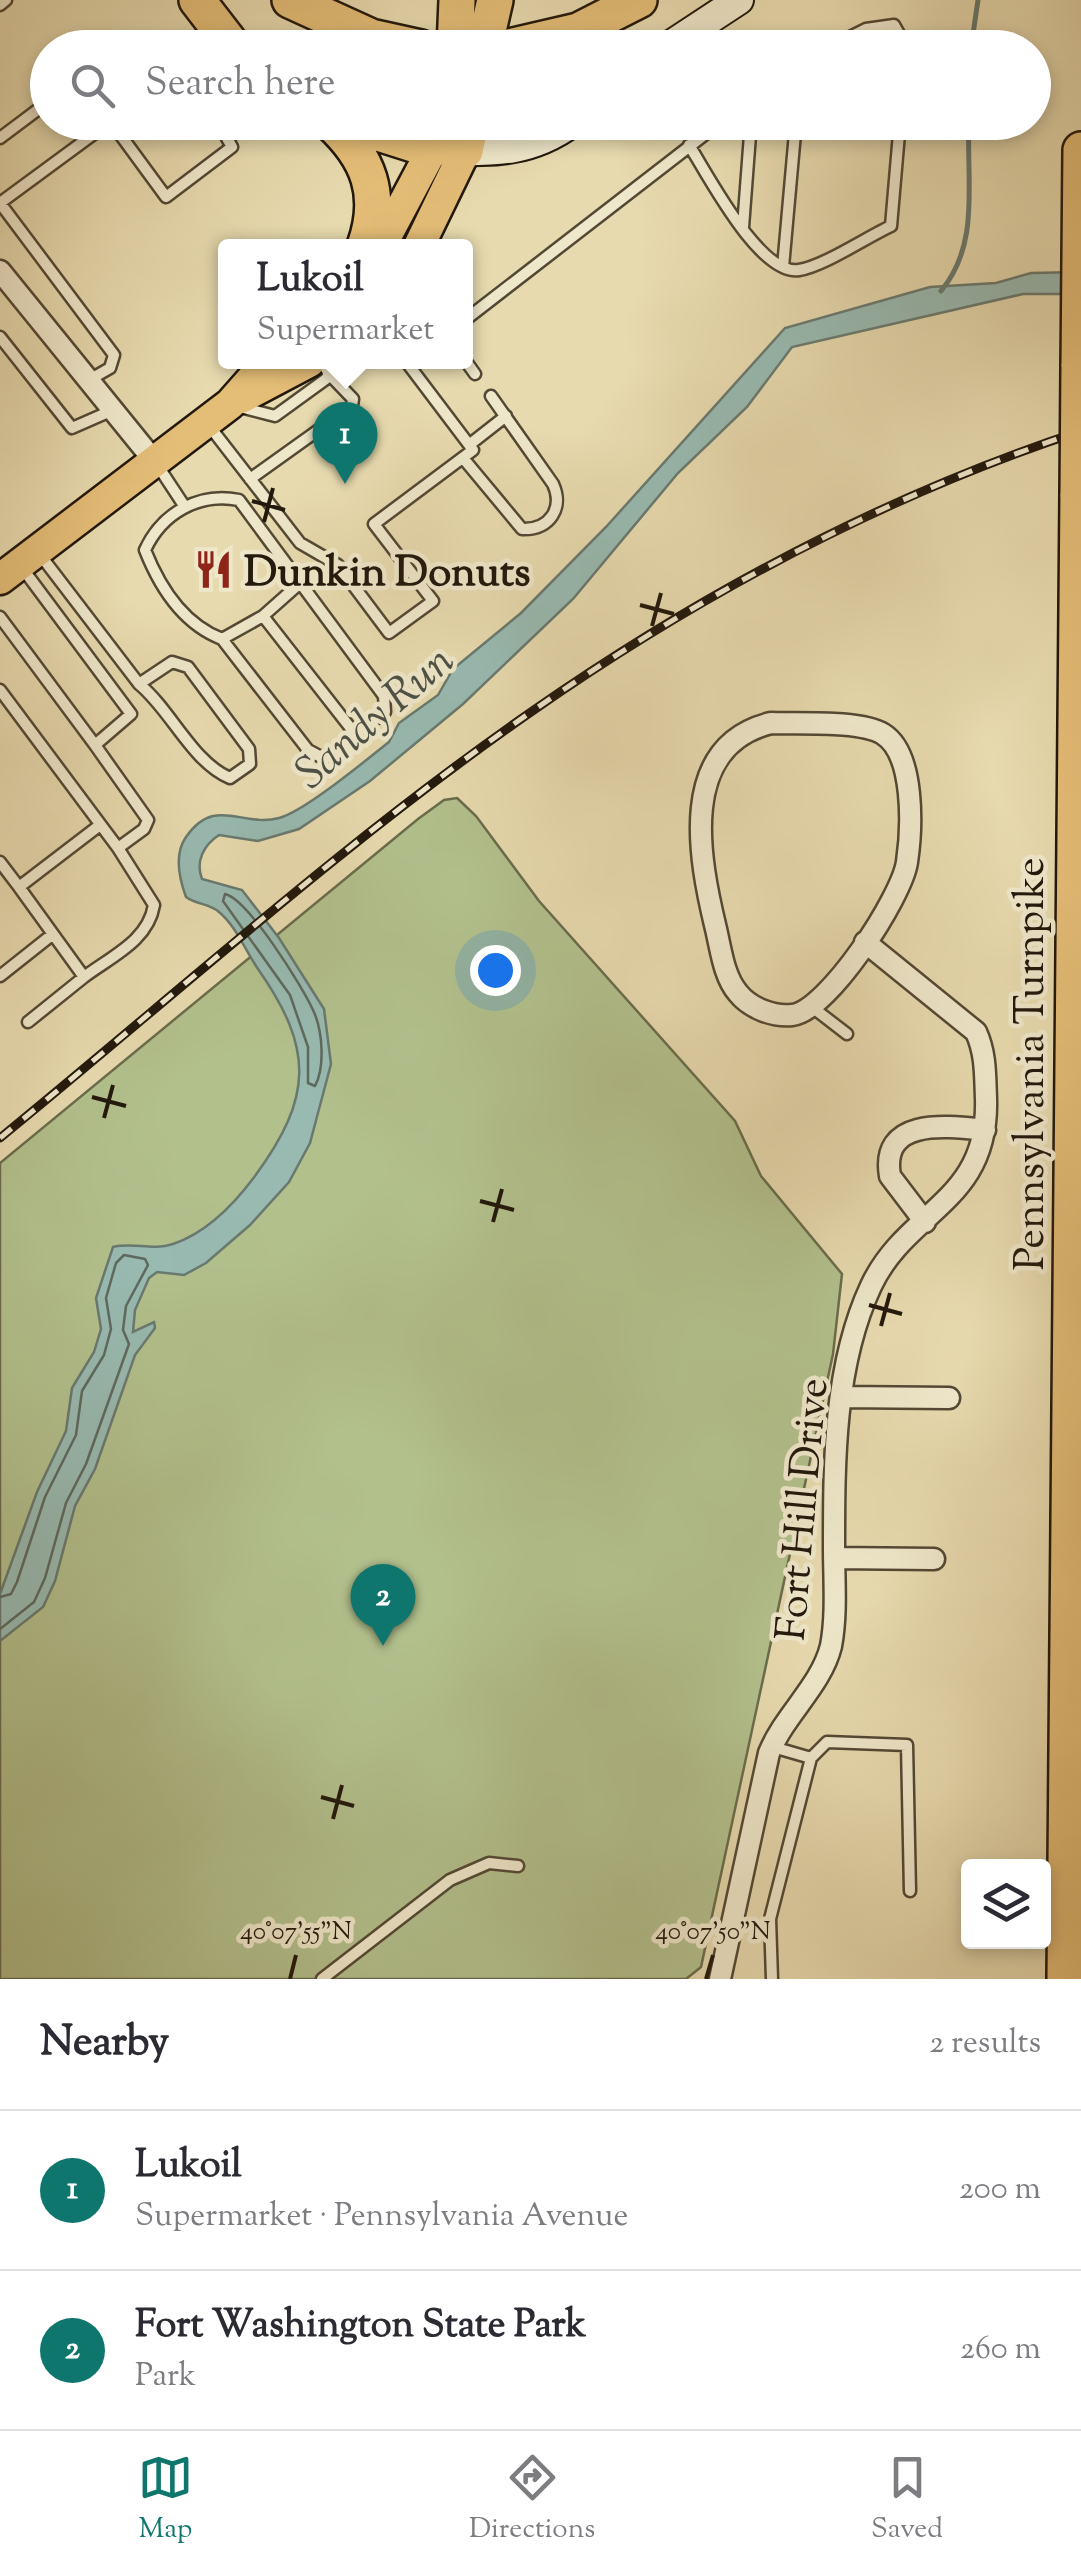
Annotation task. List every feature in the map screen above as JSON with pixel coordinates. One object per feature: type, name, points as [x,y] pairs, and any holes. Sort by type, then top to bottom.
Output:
[{"type":"highway","points":[[197,0],[220,30]]},
{"type":"highway","points":[[290,0],[355,30]]},
{"type":"highway","points":[[457,0],[473,30]]},
{"type":"highway","points":[[483,30],[486,0]]},
{"type":"highway","points":[[487,30],[495,0]]},
{"type":"highway","points":[[580,30],[639,0]]},
{"type":"highway","points":[[349,140],[369,172],[373,207],[366,239]]},
{"type":"highway","name":"Pennsylvania Turnpike","points":[[1065,1979],[1081,150]]},
{"type":"main road","points":[[694,30],[740,0]]},
{"type":"main road","points":[[386,239],[451,140]]},
{"type":"main road","points":[[421,239],[452,140]]},
{"type":"main road","points":[[473,140],[528,148],[542,140]]},
{"type":"main road","points":[[19,565],[218,413],[260,369]]},
{"type":"main road","points":[[218,413],[317,369]]},
{"type":"street","points":[[3,279],[155,462]]},
{"type":"street","points":[[771,723],[865,727],[883,734],[898,748],[908,780],[907,862],[866,942],[824,998],[812,1006],[792,1015],[774,1014],[754,1007],[736,991],[729,982],[706,887],[701,806],[706,781],[718,754],[755,727],[771,723]]},
{"type":"street","name":"Fort Hill Drive","points":[[720,1979],[772,1746],[829,1655],[834,1631],[836,1434],[874,1280],[967,1178],[985,1130],[985,1054],[976,1032],[866,942]]},
{"type":"street","points":[[924,1222],[890,1176],[892,1148],[904,1134],[933,1126],[985,1130]]},
{"type":"street","points":[[842,1398],[949,1398]]},
{"type":"street","points":[[834,1558],[934,1559]]},
{"type":"lane","points":[[862,30],[894,25],[897,30]]},
{"type":"lane","points":[[0,138],[30,116]]},
{"type":"lane","points":[[86,140],[0,203],[114,355],[110,368],[89,380]]},
{"type":"lane","points":[[123,140],[166,197],[232,148],[228,140]]},
{"type":"lane","points":[[473,314],[695,140]]},
{"type":"lane","points":[[743,228],[750,140]]},
{"type":"lane","points":[[783,267],[794,140]]},
{"type":"lane","points":[[689,145],[743,228],[775,265],[798,270],[891,226],[898,140]]},
{"type":"lane","points":[[0,337],[72,428],[113,410]]},
{"type":"lane","points":[[250,479],[352,406],[353,399],[344,385],[320,369]]},
{"type":"lane","points":[[218,413],[250,479],[300,543],[338,565],[389,634],[433,600],[374,524],[473,450],[412,369]]},
{"type":"lane","points":[[471,369],[475,374]]},
{"type":"lane","points":[[463,458],[515,523],[531,529],[545,524],[556,511],[560,498],[491,396]]},
{"type":"lane","points":[[470,445],[506,416]]},
{"type":"lane","points":[[155,462],[184,507]]},
{"type":"lane","points":[[215,496],[238,500],[298,584],[387,704],[385,712],[323,758],[308,750],[222,639],[202,631],[181,612],[154,572],[145,550],[153,532],[184,507],[215,496]]},
{"type":"lane","points":[[19,565],[139,684],[158,700],[215,771],[230,778],[250,764],[250,749],[188,668],[172,662],[139,684]]},
{"type":"lane","points":[[19,565],[132,714],[95,745]]},
{"type":"lane","points":[[222,639],[263,616],[298,584]]},
{"type":"lane","points":[[263,616],[356,735]]},
{"type":"lane","points":[[0,617],[148,820],[144,829],[118,848]]},
{"type":"lane","points":[[0,690],[118,848],[154,905],[148,930],[28,1022]]},
{"type":"lane","points":[[19,887],[100,825]]},
{"type":"lane","points":[[0,862],[84,976]]},
{"type":"lane","points":[[0,976],[53,934]]},
{"type":"lane","points":[[812,1006],[847,1034]]},
{"type":"lane","points":[[772,1979],[770,1919],[812,1758],[827,1742],[907,1745],[910,1891]]},
{"type":"lane","points":[[772,1746],[812,1758]]},
{"type":"lane","points":[[322,1979],[460,1875],[489,1864],[518,1866]]},
{"type":"green space","points":[[457,798],[476,816],[539,901],[735,1121],[761,1176],[842,1274],[833,1354],[701,1967],[686,1979],[0,1979],[0,1163],[418,819],[444,800]]},
{"type":"water","points":[[1081,272],[1081,294],[1023,294],[792,347],[747,407],[678,473],[573,599],[463,704],[370,781],[299,829],[258,841],[219,835],[209,844],[200,860],[202,879],[242,890],[279,938],[324,1009],[331,1064],[310,1143],[289,1182],[250,1225],[206,1263],[184,1275],[157,1272],[149,1278],[135,1310],[133,1332],[154,1322],[155,1328],[135,1355],[95,1469],[75,1506],[55,1581],[43,1607],[0,1641],[0,1594],[37,1492],[66,1431],[72,1388],[94,1352],[101,1329],[96,1298],[113,1247],[165,1246],[208,1225],[255,1176],[288,1122],[296,1097],[297,1049],[276,998],[225,918],[215,909],[186,897],[179,866],[186,837],[197,825],[218,815],[266,820],[290,814],[335,785],[389,742],[399,723],[438,695],[453,669],[521,613],[606,527],[785,328],[930,287],[996,283],[1031,273]]},
{"type":"waterway","points":[[974,30],[978,0]]},
{"type":"waterway","points":[[941,291],[954,272],[967,232],[969,140]]},
{"type":"railway","points":[[0,1138],[394,813],[595,669],[727,589],[866,517],[936,485],[1081,431]]},
{"type":"place","name":"Lukoil","points":[[345,484]]},
{"type":"place","name":"Dunkin Donuts","points":[[214,570]]},
{"type":"place","name":"Fort Washington State Park","points":[[383,1646]]},
{"type":"water label","name":"Sandy Run","points":[[373,715]]}]
